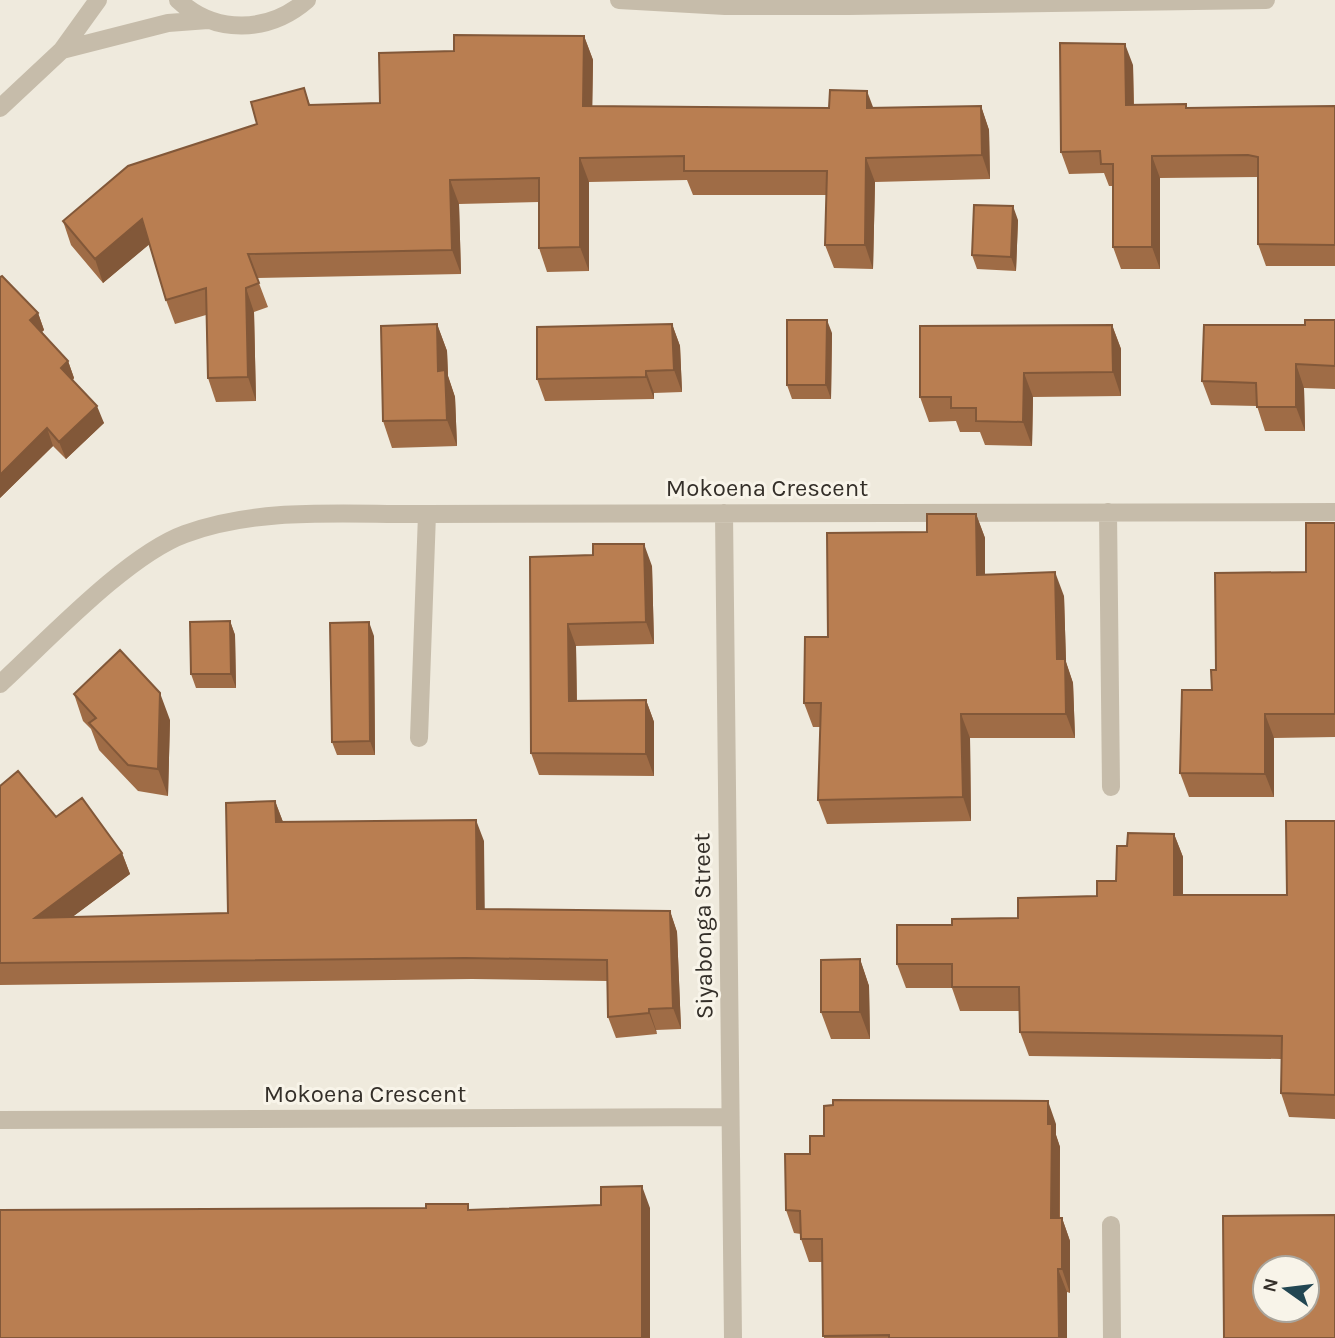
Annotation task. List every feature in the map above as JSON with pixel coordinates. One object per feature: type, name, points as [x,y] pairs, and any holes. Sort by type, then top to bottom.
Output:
[{"type":"street","points":[[0,108],[62,50],[97,0]]},
{"type":"street","points":[[178,0],[208,20],[230,26],[254,26],[276,20],[307,0]]},
{"type":"street","points":[[619,0],[725,6],[849,6],[1266,0]]},
{"type":"street","points":[[62,50],[168,23],[208,20]]},
{"type":"street","points":[[1108,512],[1111,787]]},
{"type":"street","name":"Mokoena Crescent","points":[[0,684],[139,560],[183,534],[229,521],[285,515],[1335,512]]},
{"type":"street","name":"Siyabonga Street","points":[[724,513],[733,1338]]},
{"type":"street","points":[[419,738],[427,514]]},
{"type":"street","name":"Mokoena Crescent","points":[[0,1120],[730,1117]]},
{"type":"street","points":[[1111,1225],[1112,1338]]},
{"type":"building","points":[[454,35],[584,36],[583,106],[829,108],[830,90],[867,91],[867,108],[981,106],[982,155],[866,158],[865,245],[825,245],[827,171],[684,171],[684,156],[580,158],[580,247],[539,248],[539,178],[450,180],[452,250],[248,254],[259,283],[246,288],[248,377],[208,378],[206,288],[166,300],[142,219],[95,259],[63,221],[128,166],[257,124],[251,102],[304,88],[309,105],[380,103],[379,53],[454,51]]},
{"type":"building","points":[[1060,43],[1125,44],[1126,105],[1186,104],[1186,108],[1335,106],[1335,245],[1258,244],[1258,157],[1248,155],[1152,156],[1152,247],[1113,247],[1113,164],[1101,164],[1100,151],[1061,152]]},
{"type":"building","points":[[974,205],[1013,206],[1011,257],[972,255]]},
{"type":"building","points":[[2,276],[38,313],[30,320],[68,361],[61,368],[97,406],[59,442],[47,428],[0,475],[0,277]]},
{"type":"building","points":[[787,320],[827,320],[826,385],[787,385]]},
{"type":"building","points":[[1305,320],[1335,320],[1335,366],[1296,364],[1296,407],[1257,407],[1256,383],[1202,381],[1204,325],[1305,325]]},
{"type":"building","points":[[437,324],[438,371],[445,370],[447,420],[383,421],[381,326]]},
{"type":"building","points":[[672,324],[674,370],[646,371],[646,377],[537,379],[537,327]]},
{"type":"building","points":[[1112,325],[1113,372],[1024,373],[1023,422],[976,421],[976,408],[951,408],[951,397],[920,397],[920,326]]},
{"type":"building","points":[[927,514],[976,514],[977,575],[1055,572],[1057,659],[1065,659],[1066,714],[961,714],[963,797],[818,800],[821,703],[804,703],[805,637],[828,637],[827,533],[927,532]]},
{"type":"building","points":[[1306,523],[1335,523],[1335,714],[1265,714],[1265,774],[1180,773],[1182,690],[1212,690],[1211,670],[1216,670],[1215,573],[1306,572]]},
{"type":"building","points":[[593,544],[644,544],[646,622],[568,624],[569,701],[646,700],[646,754],[531,753],[530,557],[593,555]]},
{"type":"building","points":[[230,621],[231,674],[191,674],[190,622]]},
{"type":"building","points":[[369,622],[370,741],[332,742],[330,623]]},
{"type":"building","points":[[120,650],[160,693],[158,769],[128,765],[89,723],[96,718],[74,694]]},
{"type":"building","points":[[18,771],[56,817],[82,798],[122,853],[35,918],[228,913],[226,803],[275,801],[276,822],[476,820],[477,909],[670,911],[673,1008],[649,1009],[649,1013],[608,1017],[607,960],[465,958],[0,963],[0,786]]},
{"type":"building","points":[[1286,821],[1335,821],[1335,1095],[1281,1093],[1282,1036],[1020,1032],[1019,987],[952,987],[952,964],[897,964],[897,925],[952,925],[952,919],[1018,918],[1018,898],[1097,896],[1097,881],[1116,881],[1117,846],[1127,846],[1128,833],[1174,834],[1174,895],[1287,895]]},
{"type":"building","points":[[860,959],[860,1012],[821,1012],[821,960]]},
{"type":"building","points":[[833,1100],[1048,1101],[1048,1124],[1052,1124],[1051,1218],[1062,1218],[1062,1269],[1058,1269],[1059,1338],[823,1336],[822,1239],[801,1239],[800,1211],[786,1210],[785,1154],[810,1154],[810,1136],[824,1136],[824,1106],[833,1105]]},
{"type":"building","points":[[642,1186],[642,1338],[0,1338],[0,1210],[426,1208],[426,1204],[468,1204],[468,1210],[601,1205],[601,1187]]},
{"type":"building","points":[[1335,1215],[1335,1338],[1224,1338],[1223,1216]]}]
